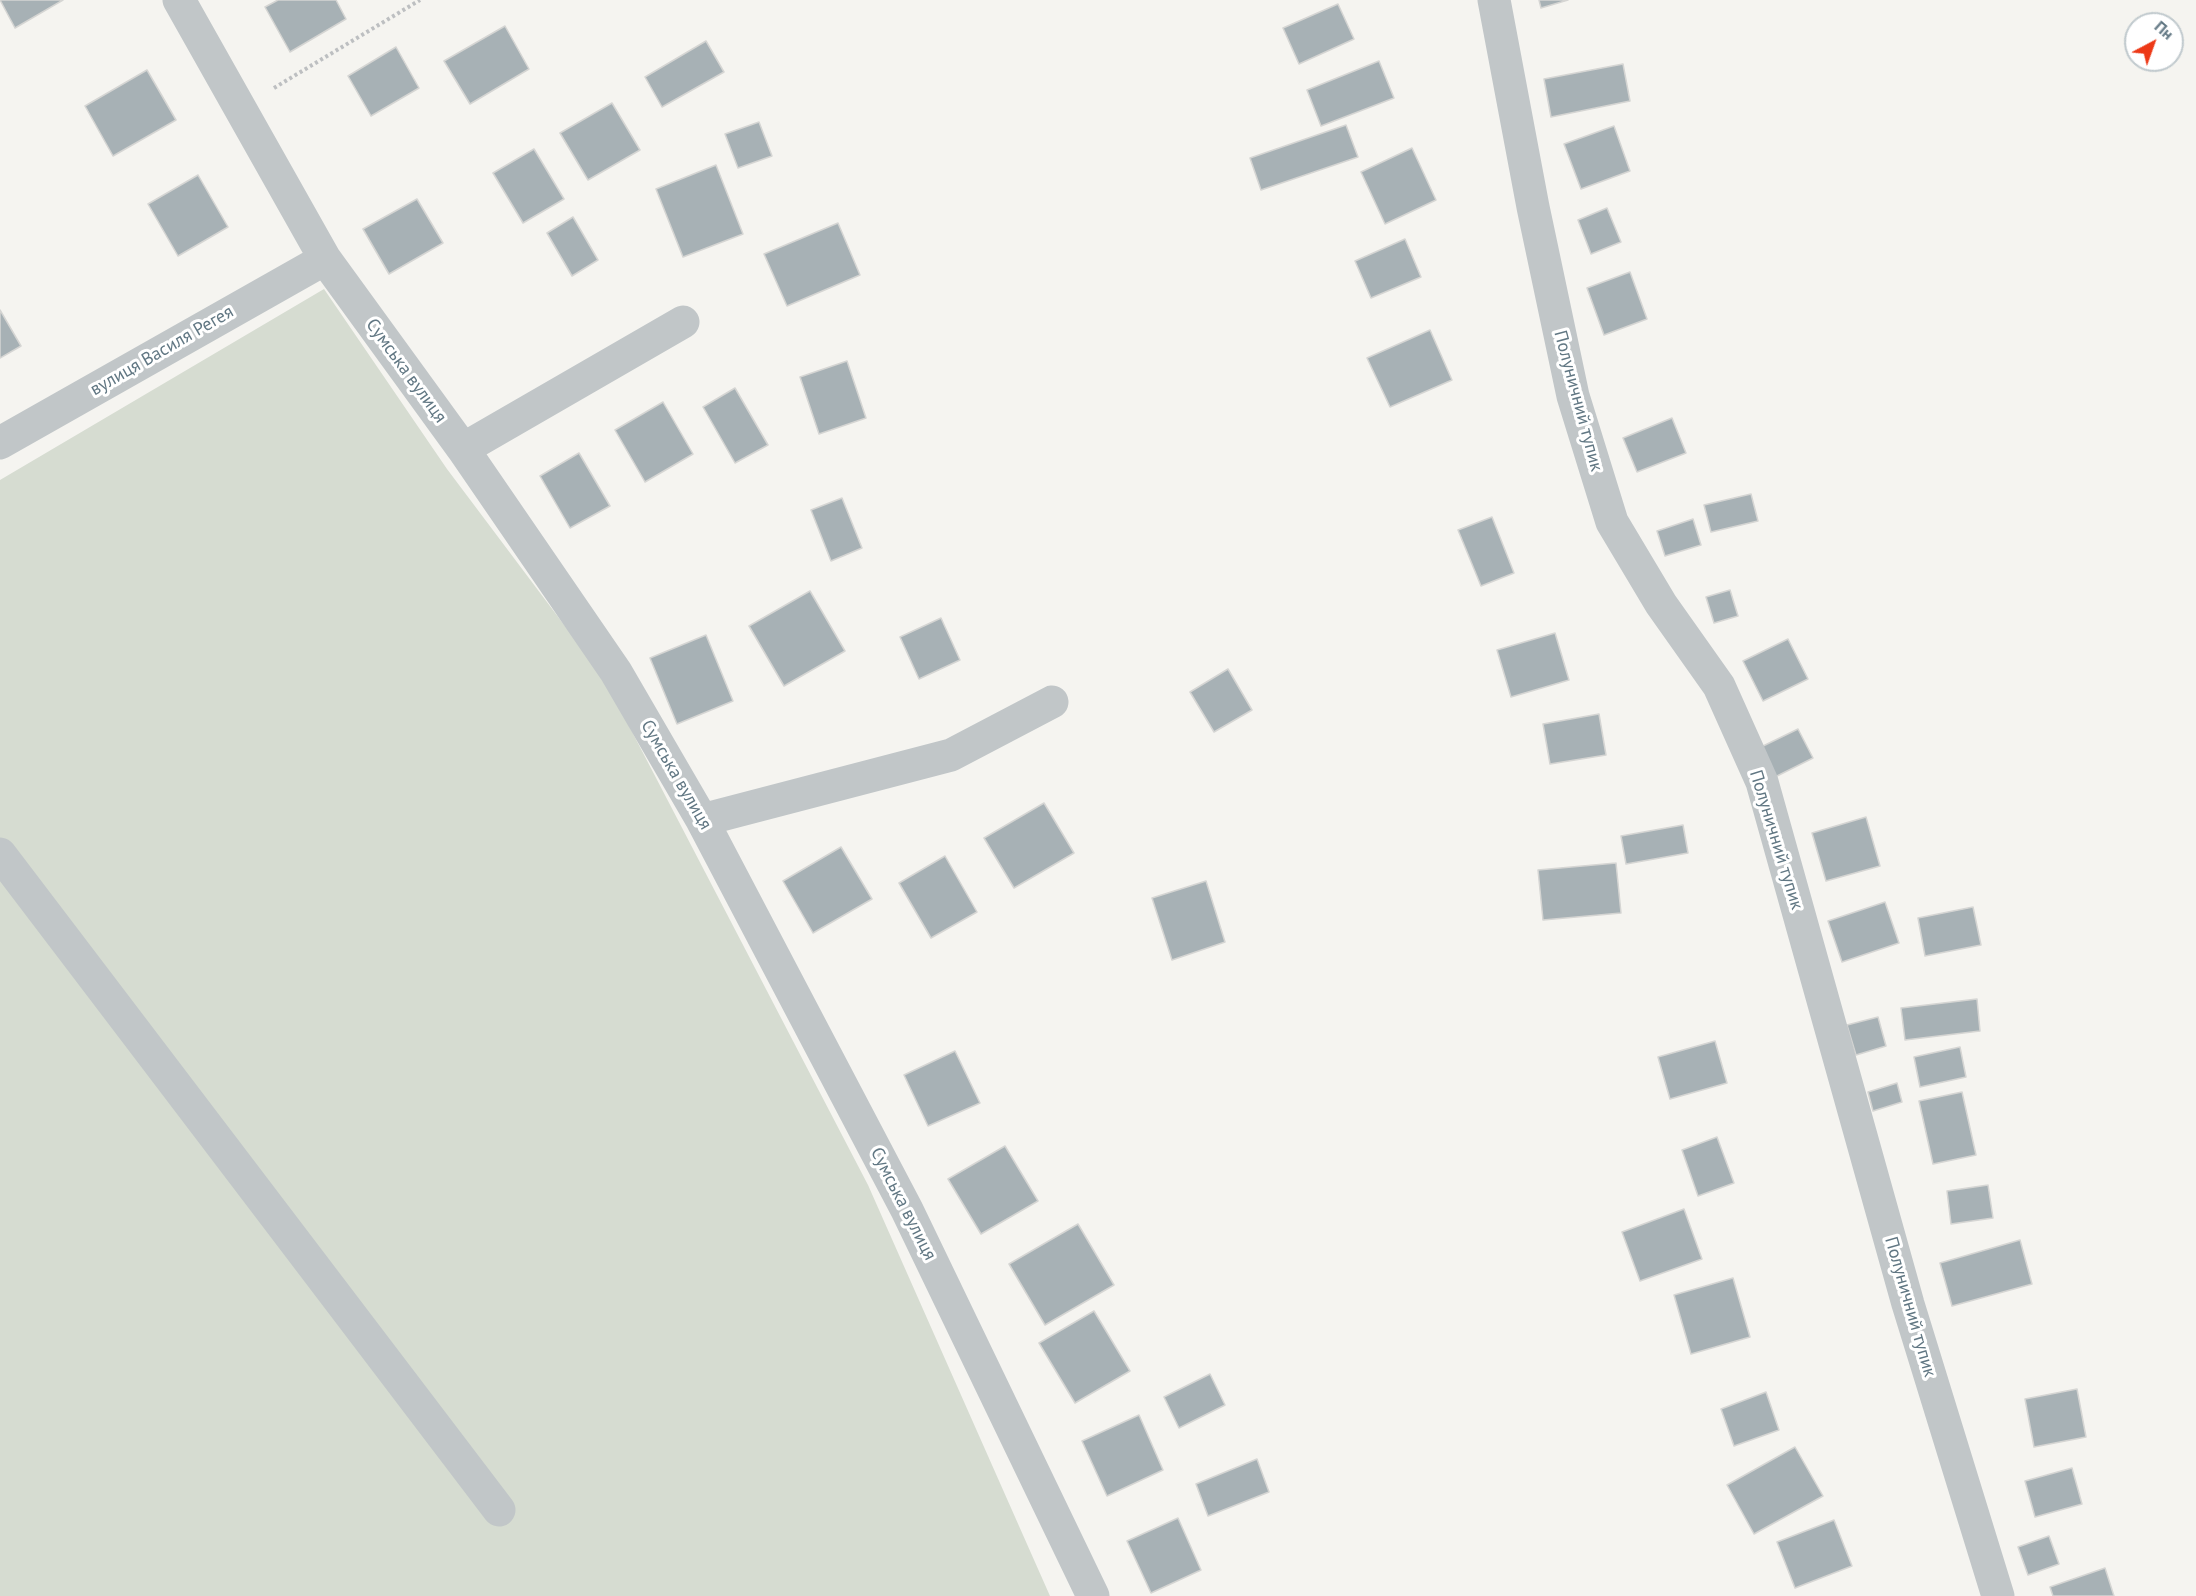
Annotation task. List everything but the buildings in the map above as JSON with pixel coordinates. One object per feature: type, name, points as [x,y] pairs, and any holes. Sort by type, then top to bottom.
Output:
[{"type":"street","name":"Сумська вулиця","points":[[179,0],[325,259],[463,449],[616,672],[702,820],[907,1210],[1093,1596]]},
{"type":"street","name":"Полуничний тупик","points":[[1494,0],[1533,207],[1573,396],[1612,522],[1661,604],[1719,686],[1762,782],[1908,1304],[1998,1596]]},
{"type":"street","name":"вулиця Василя Регея","points":[[0,443],[325,259]]},
{"type":"street","points":[[463,449],[683,322]]},
{"type":"street","points":[[702,820],[951,755],[1052,702]]},
{"type":"street","points":[[0,854],[499,1510]]},
{"type":"path","points":[[240,108],[420,0]]},
{"type":"shaded area","points":[[324,289],[447,469],[604,678],[868,1185],[1050,1596],[0,1596],[0,480]]}]
